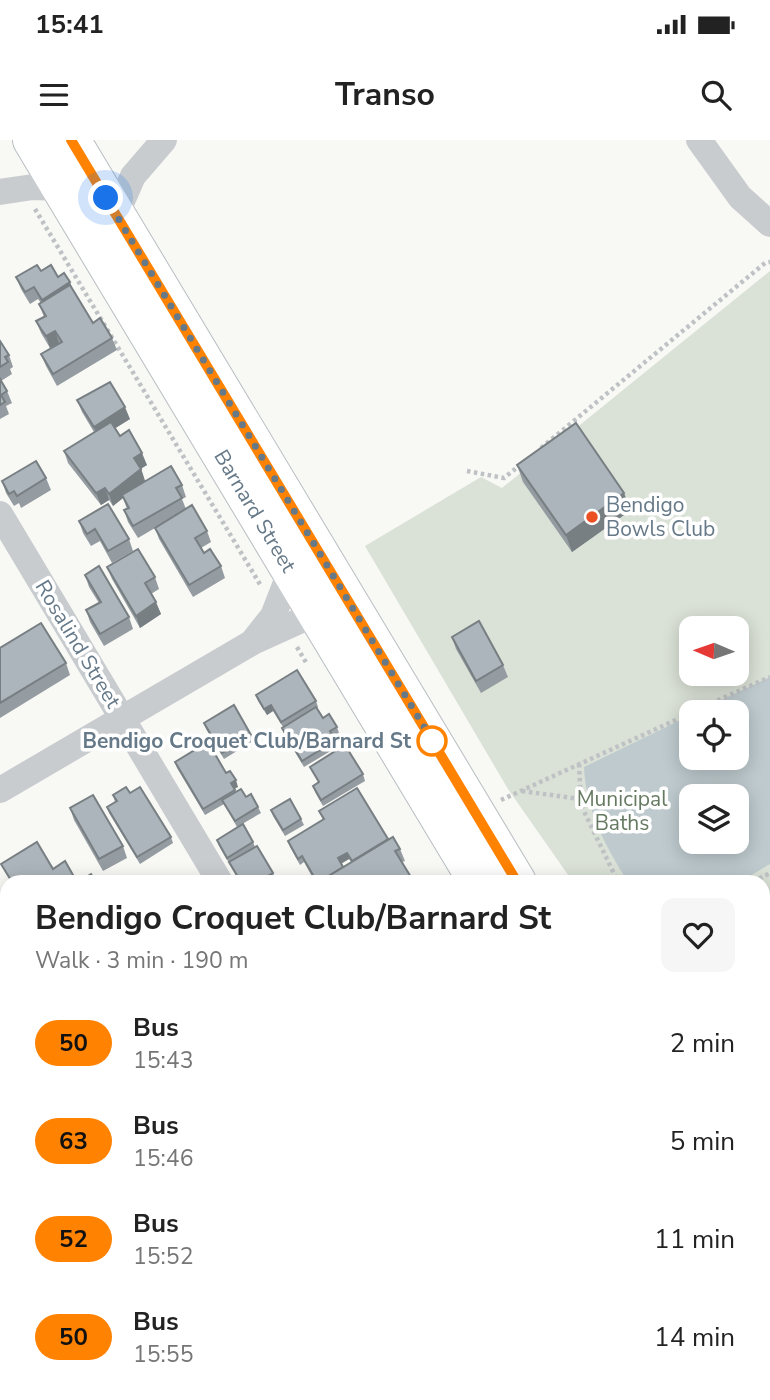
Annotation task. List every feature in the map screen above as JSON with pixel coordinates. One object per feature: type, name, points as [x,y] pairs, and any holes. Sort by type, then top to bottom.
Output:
[{"type":"main road","name":"Barnard Street","points":[[32,140],[184,394],[277,580],[304,625],[497,875]]},
{"type":"main road","name":"Barnard Street","points":[[63,192],[71,140]]},
{"type":"main road","name":"Barnard Street","points":[[63,192],[116,215],[228,401],[497,875]]},
{"type":"main road","points":[[228,401],[249,461],[325,593],[325,608],[304,625]]},
{"type":"street","points":[[0,189],[13,179],[23,166],[32,140]]},
{"type":"street","points":[[0,189],[33,187],[63,192],[164,140]]},
{"type":"street","points":[[116,215],[133,176],[164,140]]},
{"type":"street","points":[[699,140],[740,197],[770,224]]},
{"type":"street","name":"Rosalind Street","points":[[0,514],[216,875]]},
{"type":"street","points":[[253,642],[273,616],[277,580]]},
{"type":"street","points":[[0,790],[253,642],[304,625]]},
{"type":"path","points":[[63,192],[277,580]]},
{"type":"path","points":[[536,452],[770,262]]},
{"type":"path","points":[[467,471],[503,478],[525,461]]},
{"type":"path","points":[[304,625],[307,664]]},
{"type":"path","points":[[719,700],[770,677]]},
{"type":"path","points":[[500,800],[679,718]]},
{"type":"path","points":[[579,764],[580,799],[615,875]]},
{"type":"path","points":[[520,791],[580,799]]},
{"type":"green space","name":"Bendigo Bowls Club","points":[[770,271],[770,875],[568,875],[508,789],[365,546],[481,477],[502,488]]},
{"type":"shaded area","points":[[770,677],[770,864],[752,875],[624,875],[598,827],[588,798],[584,767],[679,721],[679,770],[749,770],[749,700],[721,700]]},
{"type":"building","points":[[37,265],[41,271],[51,265],[58,277],[64,273],[70,282],[42,300],[34,287],[25,292],[16,277]]},
{"type":"building","points":[[70,285],[93,323],[100,318],[112,338],[53,374],[41,354],[62,342],[55,331],[46,336],[36,321],[46,316],[39,304]]},
{"type":"building","points":[[0,341],[9,355],[5,357],[8,362],[0,367]]},
{"type":"building","points":[[0,379],[7,391],[1,395],[5,402],[0,405]]},
{"type":"building","points":[[110,382],[125,407],[94,427],[77,400]]},
{"type":"building","points":[[111,422],[120,436],[129,430],[142,453],[134,458],[141,469],[109,494],[105,488],[96,493],[64,451]]},
{"type":"building","points":[[576,423],[624,493],[566,535],[517,465]]},
{"type":"building","points":[[36,461],[46,478],[17,496],[14,491],[9,494],[2,481]]},
{"type":"building","points":[[171,466],[182,485],[176,488],[182,498],[133,526],[124,510],[129,508],[122,495]]},
{"type":"building","points":[[108,504],[129,539],[108,551],[95,529],[87,534],[79,521]]},
{"type":"building","points":[[192,505],[207,531],[195,538],[204,553],[210,549],[221,566],[189,585],[155,528]]},
{"type":"building","points":[[138,549],[155,577],[145,583],[156,602],[136,616],[107,567]]},
{"type":"building","points":[[99,566],[129,617],[100,634],[86,610],[101,602],[85,575]]},
{"type":"building","points":[[479,621],[503,665],[476,681],[452,637]]},
{"type":"building","points":[[41,623],[66,663],[0,703],[0,648]]},
{"type":"building","points":[[297,670],[316,701],[281,722],[271,705],[264,709],[256,695]]},
{"type":"building","points":[[234,705],[251,735],[222,753],[204,723]]},
{"type":"building","points":[[316,707],[323,718],[329,714],[337,727],[330,731],[336,740],[302,761],[282,728]]},
{"type":"building","points":[[208,742],[226,773],[230,771],[236,780],[231,783],[235,790],[203,809],[175,762]]},
{"type":"building","points":[[345,745],[363,774],[321,800],[313,786],[319,782],[310,767]]},
{"type":"building","points":[[126,787],[130,793],[140,787],[171,837],[137,857],[107,807],[117,801],[113,795]]},
{"type":"building","points":[[357,788],[388,839],[352,861],[347,853],[338,858],[343,867],[330,875],[313,875],[302,856],[298,859],[288,841],[324,819],[319,811]]},
{"type":"building","points":[[241,789],[246,797],[251,794],[258,807],[235,821],[222,800]]},
{"type":"building","points":[[93,795],[123,846],[99,859],[70,808]]},
{"type":"building","points":[[290,799],[301,819],[283,830],[271,810]]},
{"type":"building","points":[[243,824],[253,842],[227,858],[217,840]]},
{"type":"building","points":[[393,837],[400,849],[395,851],[410,875],[330,875]]},
{"type":"building","points":[[37,842],[53,869],[65,861],[73,875],[8,875],[1,864]]},
{"type":"building","points":[[257,846],[273,873],[237,875],[229,862]]},
{"type":"bus line","name":"50","points":[[71,140],[513,875]]},
{"type":"place","name":"Bendigo Bowls Club","points":[[592,517]]},
{"type":"place","name":"Bendigo Croquet Club/Barnard St","points":[[432,741]]},
{"type":"route","points":[[106,198],[435,745],[432,741]]},
{"type":"park label","name":"Municipal Baths","points":[[622,811]]}]
